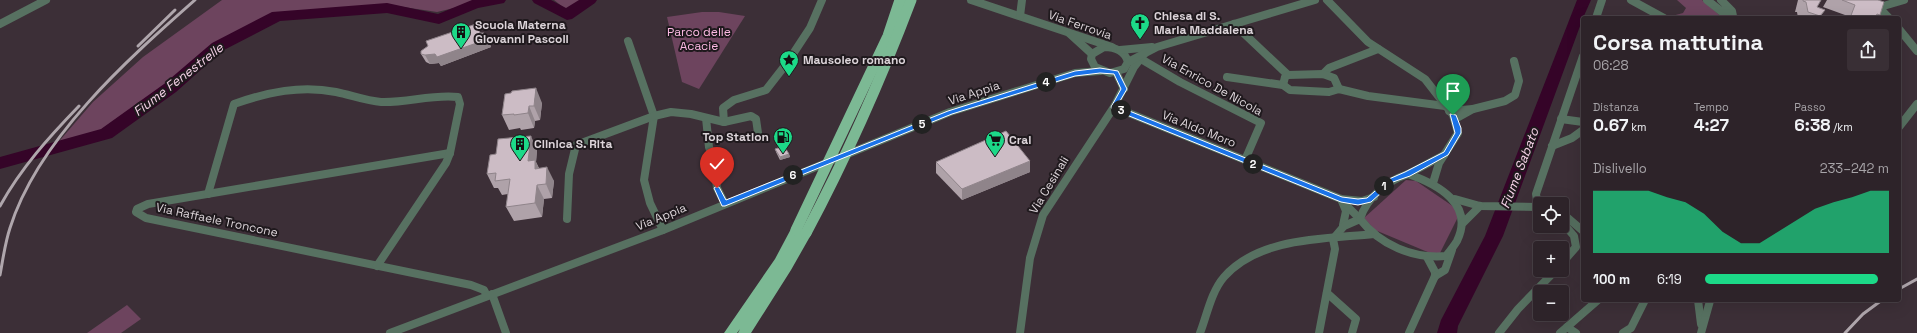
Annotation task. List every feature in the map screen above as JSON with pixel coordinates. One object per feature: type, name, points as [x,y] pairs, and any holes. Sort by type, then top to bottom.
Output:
[{"type":"highway","points":[[744,333],[787,268],[801,232],[888,36],[900,0]]},
{"type":"highway","points":[[730,333],[825,197],[891,52],[911,0]]},
{"type":"street","points":[[0,24],[46,0]]},
{"type":"street","points":[[724,122],[724,108],[734,100],[766,90],[787,63],[810,28],[822,0]]},
{"type":"street","name":"Via Ferrovia","points":[[970,0],[1067,31],[1117,49]]},
{"type":"street","points":[[1020,16],[1022,0]]},
{"type":"street","points":[[1091,57],[1099,49],[1157,47],[1315,0]]},
{"type":"street","points":[[1327,0],[1368,42],[1425,79],[1454,119],[1458,128],[1458,133],[1434,173],[1433,183]]},
{"type":"street","points":[[1597,16],[1602,0]]},
{"type":"street","points":[[1631,0],[1660,16]]},
{"type":"street","points":[[1707,0],[1722,12],[1730,16]]},
{"type":"street","points":[[1721,0],[1732,11],[1733,16]]},
{"type":"street","points":[[1872,0],[1888,16]]},
{"type":"street","points":[[1880,7],[1904,0]]},
{"type":"street","points":[[1234,24],[1288,75],[1323,74],[1334,78],[1339,89]]},
{"type":"street","points":[[1067,31],[1091,57],[1092,63],[1100,70],[1116,72],[1124,68],[1128,62],[1143,56],[1157,47]]},
{"type":"street","points":[[1903,39],[1917,51]]},
{"type":"street","points":[[628,41],[654,116],[644,180],[650,204],[663,230]]},
{"type":"street","points":[[1117,49],[1126,56],[1128,62],[1134,67]]},
{"type":"street","points":[[1323,74],[1329,68],[1378,49]]},
{"type":"street","name":"Via Cesinali","points":[[1020,333],[1030,263],[1037,228],[1043,215],[1064,181],[1114,107],[1134,67],[1143,56]]},
{"type":"street","name":"Via Enrico De Nicola","points":[[1143,56],[1180,82],[1261,123],[1245,160]]},
{"type":"street","name":"Via Appia","points":[[1075,73],[1091,57]]},
{"type":"street","points":[[1454,119],[1473,109],[1506,100],[1515,95],[1519,81],[1514,61]]},
{"type":"street","points":[[1537,197],[1536,194],[1581,64]]},
{"type":"street","name":"Via Appia","points":[[390,333],[663,230],[950,112],[1075,73],[1100,70]]},
{"type":"street","points":[[1116,72],[1124,89]]},
{"type":"street","points":[[1283,86],[1285,78],[1288,75]]},
{"type":"street","points":[[1227,77],[1283,86],[1290,90],[1329,92],[1339,89],[1368,96],[1447,108],[1473,109]]},
{"type":"street","points":[[208,194],[234,104],[284,89],[322,90],[380,102],[430,97],[458,97],[460,104],[450,153],[441,171],[377,266]]},
{"type":"street","points":[[1901,124],[1917,104]]},
{"type":"street","name":"Via Aldo Moro","points":[[1114,107],[1341,200]]},
{"type":"street","points":[[567,219],[569,174],[576,145],[654,116],[671,112],[724,122],[751,116],[756,119],[758,133]]},
{"type":"street","points":[[706,118],[709,147],[714,163],[717,188],[725,204]]},
{"type":"street","points":[[1561,119],[1581,122]]},
{"type":"street","points":[[1552,146],[1572,138],[1581,131]]},
{"type":"street","name":"Via Raffaele Troncone","points":[[450,153],[148,204],[137,209],[136,212],[146,218],[471,285],[484,290],[490,295]]},
{"type":"street","points":[[1341,200],[1358,202],[1369,201],[1391,180],[1408,174],[1446,153]]},
{"type":"street","points":[[1408,174],[1433,183],[1455,200],[1460,209],[1463,222]]},
{"type":"street","points":[[1360,219],[1363,211],[1374,197]]},
{"type":"street","points":[[1341,200],[1360,219],[1365,228],[1374,234],[1397,246],[1427,257],[1446,256],[1455,246],[1463,222],[1480,206]]},
{"type":"street","points":[[1319,333],[1335,249],[1333,239],[1343,225],[1346,211],[1341,200]]},
{"type":"street","points":[[1455,200],[1480,206],[1533,207]]},
{"type":"street","points":[[1569,218],[1581,229]]},
{"type":"street","points":[[1343,225],[1352,220],[1360,219]]},
{"type":"street","points":[[1569,229],[1577,243],[1576,247],[1569,255]]},
{"type":"street","points":[[1200,333],[1217,288],[1234,267],[1251,255],[1286,244],[1374,234]]},
{"type":"street","points":[[1435,276],[1445,270],[1452,250]]},
{"type":"street","points":[[1409,333],[1435,276],[1435,272],[1427,257]]},
{"type":"street","points":[[1499,333],[1518,309],[1549,277]]},
{"type":"street","points":[[1326,293],[1356,320],[1352,333]]},
{"type":"street","points":[[490,295],[506,333]]},
{"type":"street","points":[[1564,330],[1596,302]]},
{"type":"street","points":[[1623,333],[1631,328],[1644,302]]},
{"type":"street","points":[[1698,302],[1701,330]]},
{"type":"street","points":[[1701,330],[1708,302]]},
{"type":"street","points":[[1564,330],[1576,333]]},
{"type":"green space","points":[[222,0],[488,0],[437,12],[390,5],[279,15],[218,45],[177,80],[106,131],[55,146],[93,102],[143,57]]},
{"type":"green space","points":[[554,0],[585,0],[568,11]]},
{"type":"green space","points":[[1677,0],[1702,0],[1721,16],[1672,16],[1683,13],[1686,8]]},
{"type":"green space","name":"Parco delle Acacie","points":[[702,12],[719,12],[745,16],[699,89],[682,82],[667,17]]},
{"type":"green space","points":[[1406,180],[1416,181],[1454,207],[1459,215],[1440,253],[1430,253],[1375,230],[1364,218]]},
{"type":"green space","points":[[127,305],[141,319],[121,333],[87,333]]},
{"type":"building","points":[[1803,0],[1821,0],[1817,7],[1825,10],[1820,16],[1808,12],[1806,2]]},
{"type":"building","points":[[1842,0],[1878,0],[1884,2],[1880,15],[1877,14],[1876,16],[1851,16],[1855,5]]},
{"type":"building","points":[[476,24],[480,33],[484,33],[488,39],[437,57],[435,54],[421,54],[421,51],[428,46],[426,41]]},
{"type":"building","points":[[536,88],[534,106],[529,106],[528,113],[502,115],[505,94],[511,93],[512,91]]},
{"type":"building","name":"Crai","points":[[1006,131],[1030,161],[962,189],[936,162]]},
{"type":"building","points":[[531,136],[528,161],[535,160],[535,169],[547,167],[546,184],[537,185],[535,203],[506,207],[510,179],[495,181],[496,173],[487,174],[490,155],[496,154],[498,139]]},
{"type":"building","points":[[784,146],[789,154],[780,157],[775,149]]},
{"type":"waterway","name":"Fiume Fenestrelle","points":[[0,163],[106,134],[170,88],[217,47],[277,16],[387,8],[439,19],[475,4],[499,0]]},
{"type":"waterway","name":"Fiume Fenestrelle","points":[[539,0],[567,15],[590,0]]},
{"type":"waterway","name":"Fiume Sabato","points":[[1447,333],[1448,326],[1494,236],[1584,0]]},
{"type":"railway","points":[[0,275],[10,228],[23,195],[41,163],[63,133],[114,75],[141,48],[195,0]]},
{"type":"railway","points":[[138,46],[175,10]]},
{"type":"railway","points":[[0,206],[8,192],[36,153],[79,106]]},
{"type":"railway","points":[[1901,288],[1917,279]]},
{"type":"railway","points":[[1845,333],[1863,314],[1879,302]]},
{"type":"place","name":"Chiesa di S. Maria Maddalena","points":[[1140,40]]},
{"type":"place","name":"Scuola Materna Giovanni Pascoli","points":[[461,49]]},
{"type":"place","name":"Mausoleo romano","points":[[789,77]]},
{"type":"place","name":"Top Station","points":[[783,154]]},
{"type":"place","name":"Crai","points":[[995,157]]},
{"type":"place","name":"Clinica S. Rita","points":[[520,161]]},
{"type":"route","points":[[717,188],[725,204],[950,112],[1075,73],[1100,70],[1110,73],[1116,72],[1124,89],[1114,107],[1341,200],[1358,202],[1369,201],[1391,180],[1408,174],[1446,153],[1458,133],[1458,128],[1453,115]]}]
